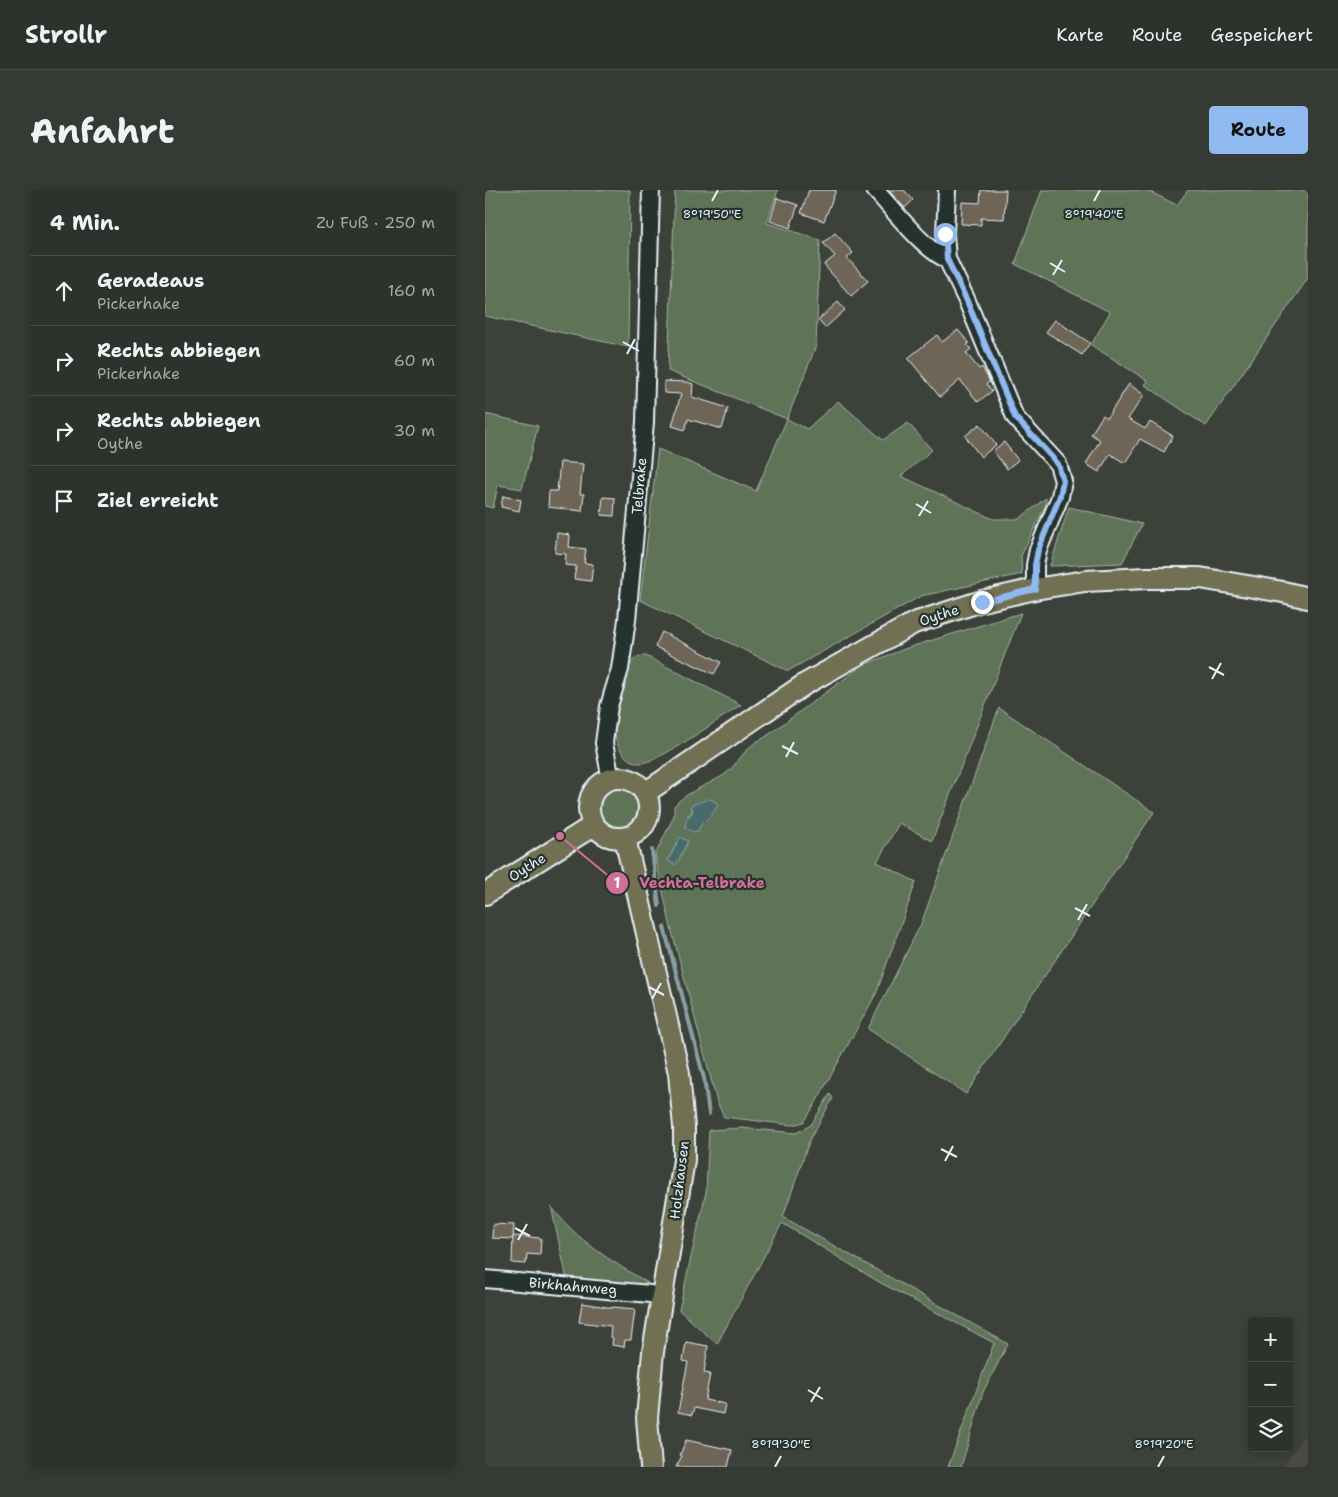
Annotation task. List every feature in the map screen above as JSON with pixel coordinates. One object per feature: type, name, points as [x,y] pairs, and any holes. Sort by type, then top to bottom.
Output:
[{"type":"main road","name":"Oythe","points":[[645,793],[805,684],[914,623],[982,602],[1035,589],[1085,581],[1147,578],[1200,578],[1308,598]]},
{"type":"main road","points":[[621,778],[639,785],[645,793],[649,811],[647,820],[634,834],[625,838],[616,838],[608,836],[594,825],[590,817],[589,807],[595,790],[602,784],[621,778]]},
{"type":"main road","name":"Oythe","points":[[485,894],[594,825]]},
{"type":"main road","name":"Holzhausen","points":[[625,838],[679,1073],[684,1126],[684,1160],[653,1352],[647,1418],[651,1467]]},
{"type":"street","name":"Telbrake","points":[[611,780],[604,743],[609,706],[620,669],[627,620],[645,422],[651,190]]},
{"type":"street","points":[[875,190],[923,242],[941,257],[947,259]]},
{"type":"street","points":[[947,190],[945,234],[947,259],[967,301],[1015,417],[1058,464],[1063,481],[1060,496],[1038,550],[1035,565],[1035,589]]},
{"type":"street","name":"Birkhahnweg","points":[[485,1279],[650,1294],[661,1297]]},
{"type":"shaded area","points":[[1308,1430],[1308,1467],[1283,1467]]},
{"type":"green space","points":[[485,190],[630,190],[628,347],[485,316]]},
{"type":"green space","points":[[675,190],[778,190],[767,223],[820,240],[816,346],[787,419],[668,371]]},
{"type":"green space","points":[[1042,190],[1146,190],[1177,205],[1188,190],[1308,190],[1308,278],[1206,426],[1145,385],[1148,381],[1091,345],[1110,312],[1015,264]]},
{"type":"green space","points":[[838,401],[883,440],[908,423],[932,450],[901,476],[993,519],[1019,519],[1046,498],[1046,504],[1021,556],[1022,574],[921,596],[788,671],[640,600],[658,449],[756,491],[787,419],[807,429]]},
{"type":"green space","points":[[485,414],[538,426],[522,489],[498,485],[493,508],[485,506]]},
{"type":"green space","points":[[1069,507],[1142,524],[1122,563],[1050,566]]},
{"type":"green space","points":[[1021,613],[932,841],[899,823],[877,862],[916,882],[876,994],[814,1106],[804,1122],[792,1125],[724,1117],[717,1102],[670,924],[655,855],[674,816],[674,806],[691,793],[724,775],[757,741],[764,738],[863,665],[910,647]],"holes":[[[706,800],[714,812],[699,828],[687,816],[692,813],[692,805]],[[680,838],[688,842],[676,864],[668,860]]]},
{"type":"green space","points":[[639,656],[646,656],[741,705],[659,757],[647,762],[638,763],[633,762],[621,751],[615,731],[619,704],[632,662]]},
{"type":"green space","points":[[999,708],[1154,812],[966,1094],[868,1029],[921,924]]},
{"type":"green space","points":[[623,789],[630,792],[636,798],[639,809],[638,817],[630,826],[623,829],[615,829],[608,826],[600,817],[599,805],[602,798],[611,790]]},
{"type":"green space","points":[[830,1094],[833,1098],[810,1139],[783,1217],[1008,1344],[983,1392],[961,1467],[948,1467],[994,1343],[879,1282],[782,1223],[717,1344],[679,1310],[706,1192],[709,1130],[741,1128],[796,1133],[811,1125]]},
{"type":"green space","points":[[551,1206],[583,1240],[648,1283],[647,1287],[567,1279]]},
{"type":"water","points":[[709,799],[718,805],[714,812],[701,825],[698,831],[694,832],[686,828],[687,819],[692,813],[693,809],[690,808],[692,805]]},
{"type":"water","points":[[680,837],[688,841],[676,865],[668,861]]},
{"type":"building","points":[[809,190],[836,190],[824,221],[801,213]]},
{"type":"building","points":[[888,190],[904,190],[913,200],[905,208]]},
{"type":"building","points":[[981,190],[1006,190],[1004,219],[981,218],[981,225],[961,224],[962,202],[980,203]]},
{"type":"building","points":[[777,198],[798,205],[790,228],[770,221]]},
{"type":"building","points":[[835,233],[853,253],[847,258],[868,281],[851,296],[824,265],[835,256],[823,243]]},
{"type":"building","points":[[838,302],[845,310],[825,328],[818,320]]},
{"type":"building","points":[[1055,320],[1090,343],[1082,355],[1046,332]]},
{"type":"building","points":[[958,330],[969,343],[967,345],[971,349],[966,353],[979,369],[982,367],[990,382],[986,384],[992,391],[978,402],[960,380],[940,397],[908,358],[937,335],[942,342]]},
{"type":"building","points":[[664,381],[693,384],[692,397],[728,408],[722,429],[688,419],[685,430],[672,426],[681,394],[664,393]]},
{"type":"building","points":[[1129,384],[1144,395],[1128,419],[1145,429],[1150,422],[1173,436],[1164,452],[1140,439],[1125,463],[1110,454],[1099,472],[1086,464],[1100,440],[1091,434],[1103,415],[1107,418]]},
{"type":"building","points":[[980,424],[996,445],[981,457],[965,436]]},
{"type":"building","points":[[1004,442],[1018,460],[1007,469],[993,451]]},
{"type":"building","points":[[560,462],[583,464],[580,494],[584,494],[582,511],[548,507],[549,491],[557,491]]},
{"type":"building","points":[[503,496],[521,500],[519,511],[501,507]]},
{"type":"building","points":[[603,497],[615,498],[614,516],[601,515]]},
{"type":"building","points":[[557,533],[570,535],[569,547],[586,549],[584,563],[593,564],[591,581],[574,579],[576,566],[565,565],[566,554],[555,553]]},
{"type":"building","points":[[662,632],[721,662],[714,674],[655,647]]},
{"type":"building","points":[[493,1224],[514,1225],[513,1239],[492,1238]]},
{"type":"building","points":[[513,1236],[541,1238],[540,1255],[527,1254],[526,1264],[512,1263]]},
{"type":"building","points":[[582,1303],[635,1309],[631,1340],[625,1340],[624,1347],[612,1345],[613,1338],[610,1337],[611,1326],[579,1322]]},
{"type":"building","points":[[686,1342],[708,1346],[704,1373],[710,1374],[705,1400],[725,1404],[723,1414],[694,1408],[692,1415],[678,1412],[688,1362],[683,1361]]},
{"type":"building","points":[[686,1440],[732,1450],[728,1467],[676,1467],[682,1456],[680,1455]]},
{"type":"waterway","points":[[652,850],[659,906]]},
{"type":"waterway","points":[[664,927],[704,1078],[709,1114]]},
{"type":"place","name":"Vechta-Telbrake","points":[[560,836]]},
{"type":"route","points":[[945,234],[947,259],[967,301],[1015,417],[1058,464],[1063,481],[1060,496],[1038,550],[1035,565],[1035,589],[982,602]]}]
